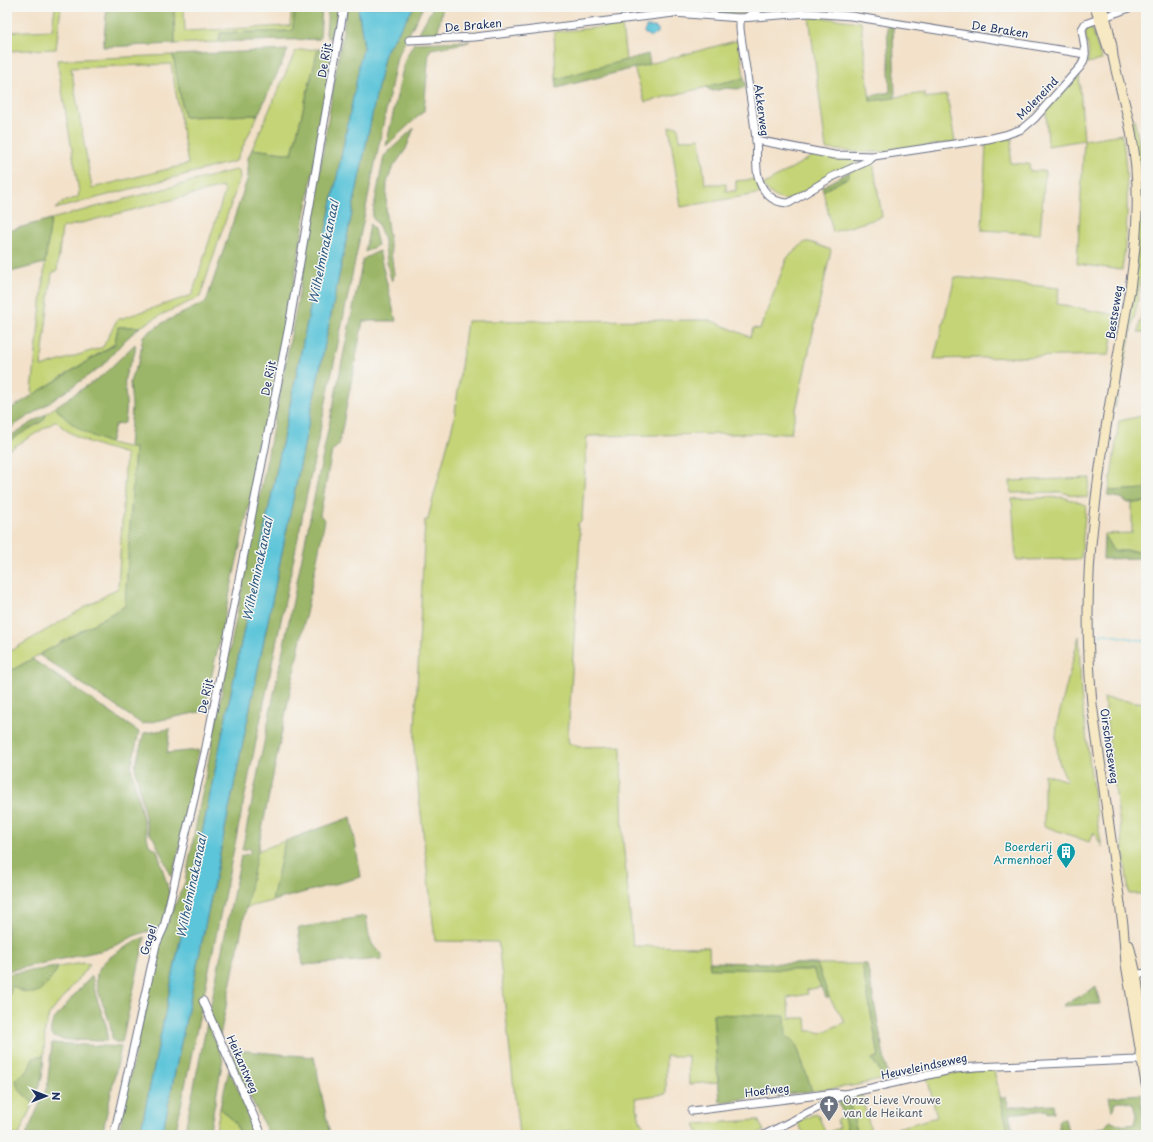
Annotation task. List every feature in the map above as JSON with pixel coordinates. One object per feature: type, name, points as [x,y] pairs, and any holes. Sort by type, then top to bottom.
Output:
[{"type":"main road","name":"Bestseweg","points":[[1089,569],[1098,482],[1134,263],[1138,215],[1137,182],[1133,139],[1129,117],[1113,59],[1112,44],[1102,18],[1095,7]]},
{"type":"main road","name":"Bestseweg","points":[[1102,7],[1102,18]]},
{"type":"main road","name":"Oirschotseweg","points":[[1089,569],[1088,638],[1092,697],[1123,925],[1146,1043]]},
{"type":"main road","name":"Oirschotseweg","points":[[1132,975],[1144,1059],[1146,1084]]},
{"type":"street","name":"De Rijt","points":[[205,752],[289,326],[344,7]]},
{"type":"street","points":[[743,18],[763,7]]},
{"type":"street","points":[[1086,54],[1082,29],[1085,24],[1132,7]]},
{"type":"street","name":"De Braken","points":[[409,40],[475,37],[674,13],[743,18],[808,13],[851,16],[1086,54]]},
{"type":"street","name":"Akkerweg","points":[[743,18],[740,29],[756,140],[756,164],[759,180],[763,189],[774,200]]},
{"type":"street","name":"Moleneind","points":[[756,140],[834,155],[874,156],[988,139],[1005,135],[1022,128],[1035,118],[1081,66],[1084,62],[1086,54]]},
{"type":"street","name":"Moleneind","points":[[774,200],[781,203],[789,203],[832,177],[868,161],[874,156]]},
{"type":"street","name":"Gagel","points":[[114,1135],[156,945],[164,927],[205,752]]},
{"type":"street","points":[[1132,975],[1146,973]]},
{"type":"street","name":"Heikantweg","points":[[203,1001],[262,1135]]},
{"type":"street","name":"Heuveleindseweg","points":[[764,1135],[845,1094],[955,1069],[1144,1059]]},
{"type":"street","name":"Hoefweg","points":[[692,1111],[835,1093],[845,1094]]},
{"type":"green space","points":[[55,7],[61,7],[56,49],[7,51],[7,32],[52,30]]},
{"type":"green space","points":[[107,7],[174,7],[175,44],[103,47]]},
{"type":"green space","points":[[174,7],[184,7],[185,31],[290,26],[292,7],[295,7],[293,28],[291,31],[220,33],[219,42],[175,44]]},
{"type":"green space","points":[[295,7],[322,7],[320,39],[219,42],[220,33],[291,31],[293,28]]},
{"type":"green space","points":[[328,7],[340,7],[334,35],[328,38],[326,34]]},
{"type":"green space","points":[[347,7],[358,7],[364,47],[346,128],[140,1135],[118,1135],[157,947],[185,882],[298,299]]},
{"type":"green space","points":[[414,7],[423,7],[397,57],[175,1135],[162,1135],[384,57],[386,51]]},
{"type":"green space","points":[[433,7],[443,7],[437,35],[417,36]]},
{"type":"green space","points":[[682,7],[704,7],[705,13],[675,10]]},
{"type":"green space","points":[[715,7],[755,7],[745,13],[715,13]]},
{"type":"green space","points":[[768,7],[811,7],[812,9],[756,14]]},
{"type":"green space","points":[[809,16],[861,22],[870,101],[925,93],[925,98],[947,95],[955,142],[884,152],[858,152],[826,149]]},
{"type":"green space","points":[[622,25],[626,60],[556,79],[554,32]]},
{"type":"green space","points":[[887,26],[893,27],[895,98],[870,101],[870,96],[890,92]]},
{"type":"green space","points":[[1091,26],[1102,60],[1087,63],[1089,53],[1086,28]]},
{"type":"green space","points":[[739,40],[744,78],[645,102],[634,68]]},
{"type":"green space","points":[[470,41],[431,49],[429,52],[424,111],[386,146],[405,59],[414,43]]},
{"type":"green space","points":[[318,49],[292,154],[252,149],[295,52],[299,50]]},
{"type":"green space","points":[[318,49],[333,51],[294,282],[267,423],[204,711],[142,724],[39,655],[125,606],[135,448],[129,448],[132,406],[130,383],[132,375],[139,362],[143,336],[164,322],[206,302],[248,177],[248,158],[252,149],[292,154]]},
{"type":"green space","points":[[288,50],[258,115],[184,117],[173,55]]},
{"type":"green space","points":[[648,54],[650,64],[557,88],[556,79]]},
{"type":"green space","points":[[173,55],[184,117],[258,115],[236,161],[55,209],[61,203],[78,197],[79,192],[57,60]],"holes":[[[171,64],[188,164],[92,188],[71,68]]]},
{"type":"green space","points":[[1079,74],[1084,140],[1048,146],[1046,111]]},
{"type":"green space","points":[[744,78],[746,87],[738,89],[727,88],[713,91],[708,89],[707,86]]},
{"type":"green space","points":[[1131,119],[1134,119],[1146,175],[1146,247],[1136,309],[1115,408],[1114,401],[1137,264]]},
{"type":"green space","points":[[678,126],[680,140],[700,138],[705,184],[726,184],[726,191],[736,191],[736,181],[757,179],[763,193],[681,207],[669,127]]},
{"type":"green space","points":[[414,128],[406,149],[392,169],[387,183],[386,215],[394,274],[392,281],[387,265],[381,231],[372,217],[384,156]]},
{"type":"green space","points":[[1122,134],[1127,185],[1127,219],[1122,270],[1077,264],[1084,140]]},
{"type":"green space","points":[[1012,137],[1010,163],[1029,164],[1030,171],[1045,171],[1040,234],[982,230],[986,143]]},
{"type":"green space","points":[[814,155],[864,159],[790,199],[785,200],[778,198],[763,185]]},
{"type":"green space","points":[[873,161],[882,217],[833,232],[823,191],[849,172]]},
{"type":"green space","points":[[239,170],[240,177],[200,297],[161,315],[140,327],[118,327],[114,344],[33,395],[32,392],[45,263],[51,219]],"holes":[[[222,187],[225,191],[192,295],[117,320],[103,347],[41,367],[52,273],[57,271],[62,228]]]},
{"type":"green space","points":[[849,172],[849,177],[823,191],[822,187]]},
{"type":"green space","points":[[51,219],[45,263],[7,273],[7,231]]},
{"type":"green space","points":[[370,224],[374,229],[378,245],[365,252]]},
{"type":"green space","points":[[805,242],[810,242],[831,250],[791,433],[587,437],[582,520],[577,525],[580,533],[580,539],[568,739],[569,743],[579,747],[621,746],[623,841],[633,946],[709,947],[710,968],[813,970],[821,987],[807,990],[808,994],[787,998],[790,1018],[806,1018],[807,1031],[821,1033],[845,1022],[829,997],[817,964],[862,964],[879,1057],[872,1059],[885,1079],[852,1086],[812,1091],[796,1044],[792,1039],[713,1014],[718,1082],[689,1084],[688,1056],[666,1056],[666,1094],[635,1098],[640,1120],[649,1135],[574,1135],[572,1130],[541,1135],[519,1135],[498,942],[435,941],[414,751],[425,520],[428,520],[454,420],[467,321],[710,320],[750,337],[753,328],[760,329],[787,258]]},
{"type":"green space","points":[[379,251],[396,321],[363,321],[339,445],[332,451],[320,515],[325,520],[220,1036],[209,1014],[241,856],[250,853],[251,848],[242,850],[363,259]]},
{"type":"green space","points":[[955,277],[1059,288],[1057,304],[1116,315],[1109,355],[934,359]]},
{"type":"green space","points":[[1146,293],[1146,332],[1138,332],[1145,297]]},
{"type":"green space","points":[[118,327],[140,327],[124,341],[102,366],[7,430],[7,411],[114,345]]},
{"type":"green space","points":[[135,344],[134,356],[125,377],[125,423],[115,425],[110,443],[80,429],[55,407],[103,375]]},
{"type":"green space","points":[[55,407],[71,423],[91,435],[113,444],[135,448],[125,606],[7,673],[7,653],[118,588],[126,454],[80,438],[63,428],[56,421],[7,451],[7,442],[44,420],[46,414]]},
{"type":"green space","points":[[46,414],[44,420],[7,442],[7,438]]},
{"type":"green space","points":[[1146,415],[1146,489],[1109,491],[1119,421]]},
{"type":"green space","points":[[1090,478],[1087,498],[1060,492],[1011,493],[1010,481]]},
{"type":"green space","points":[[1146,489],[1146,502],[1128,503],[1121,498],[1108,496],[1109,491]]},
{"type":"green space","points":[[1063,497],[1086,505],[1081,559],[1016,560],[1012,499]]},
{"type":"green space","points":[[1146,502],[1146,551],[1113,551],[1104,534],[1132,533],[1132,503]]},
{"type":"green space","points":[[1104,536],[1113,551],[1146,551],[1146,558],[1103,559]]},
{"type":"green space","points":[[1079,636],[1081,694],[1097,821],[1102,847],[1094,832],[1089,842],[1044,826],[1044,774],[1068,781],[1061,768],[1058,758],[1056,736],[1058,719]]},
{"type":"green space","points":[[32,659],[139,732],[131,767],[149,845],[157,850],[170,895],[164,924],[154,931],[145,932],[134,936],[104,950],[7,971],[7,673]]},
{"type":"green space","points":[[1104,698],[1146,703],[1146,894],[1129,894]]},
{"type":"green space","points":[[170,729],[167,753],[199,750],[182,839],[172,877],[154,839],[148,832],[135,767],[144,733]]},
{"type":"green space","points":[[351,817],[361,877],[272,901],[285,841]]},
{"type":"green space","points":[[285,841],[272,901],[245,908],[257,851]]},
{"type":"green space","points":[[366,916],[371,942],[382,954],[382,959],[303,965],[298,928]]},
{"type":"green space","points":[[145,937],[122,1042],[116,1042],[112,1040],[110,1024],[98,990],[98,971],[103,963],[110,957]]},
{"type":"green space","points":[[709,962],[817,964],[829,997],[827,998],[825,996],[813,970],[710,969]]},
{"type":"green space","points":[[84,963],[90,964],[49,1015],[45,1030],[44,1055],[33,1059],[27,1072],[18,1077],[18,1089],[33,1103],[19,1135],[7,1135],[7,1004],[12,986],[24,992],[56,972],[58,967]]},
{"type":"green space","points":[[862,964],[867,964],[888,1078],[885,1079],[872,1059],[879,1056]]},
{"type":"green space","points":[[58,967],[47,984],[35,993],[21,991],[12,986],[7,1004],[7,974]]},
{"type":"green space","points":[[92,976],[96,996],[107,1028],[107,1041],[69,1040],[53,1037],[51,1027],[53,1021]]},
{"type":"green space","points":[[1096,987],[1100,1004],[1063,1006],[1063,1005]]},
{"type":"green space","points":[[713,1014],[785,1016],[786,1037],[792,1039],[796,1044],[812,1091],[720,1102]]},
{"type":"green space","points":[[207,1023],[223,1059],[209,1135],[184,1135]]},
{"type":"green space","points":[[52,1043],[121,1047],[102,1135],[26,1135],[47,1087]]},
{"type":"green space","points":[[234,1050],[314,1057],[330,1135],[269,1135],[232,1060]]},
{"type":"green space","points":[[44,1055],[42,1078],[33,1103],[18,1089],[16,1081],[18,1077],[27,1072],[33,1059]]},
{"type":"green space","points":[[229,1070],[259,1135],[241,1135],[234,1121],[220,1108]]},
{"type":"green space","points":[[976,1070],[994,1070],[1009,1135],[898,1135],[897,1128],[937,1117],[927,1077]]},
{"type":"green space","points":[[861,1093],[872,1135],[858,1135],[848,1098]]},
{"type":"green space","points":[[1140,1094],[1146,1131],[1111,1135],[1076,1135],[1102,1128],[1106,1126],[1110,1120],[1121,1125],[1134,1124],[1136,1115],[1133,1104],[1124,1101],[1116,1102],[1112,1111],[1109,1097]]},
{"type":"green space","points":[[1000,1097],[1006,1097],[1009,1107],[1053,1104],[1054,1112],[1048,1113],[1047,1110],[1009,1114],[1014,1135],[1009,1135]]},
{"type":"green space","points":[[848,1098],[858,1135],[849,1135],[839,1102]]},
{"type":"green space","points":[[220,1108],[234,1121],[241,1135],[215,1135]]},
{"type":"green space","points":[[817,1113],[826,1133],[839,1128],[837,1120],[844,1115],[849,1135],[804,1135],[797,1122]]},
{"type":"green space","points":[[1060,1119],[1065,1119],[1069,1135],[1060,1135],[1058,1121]]},
{"type":"green space","points":[[758,1120],[764,1131],[755,1135],[699,1135],[695,1124]]},
{"type":"water","name":"Wilhelminakanaal","points":[[358,7],[414,7],[386,51],[384,57],[162,1135],[140,1135],[346,133],[358,67],[364,47]]},
{"type":"water","points":[[646,27],[655,27],[658,29],[658,33],[651,37],[644,33]]},
{"type":"waterway","points":[[1100,636],[1105,634],[1146,641]]},
{"type":"place","name":"Boerderij Armenhoef","points":[[1066,869]]},
{"type":"place","name":"Onze Lieve Vrouwe van de Heikant","points":[[829,1122]]}]
